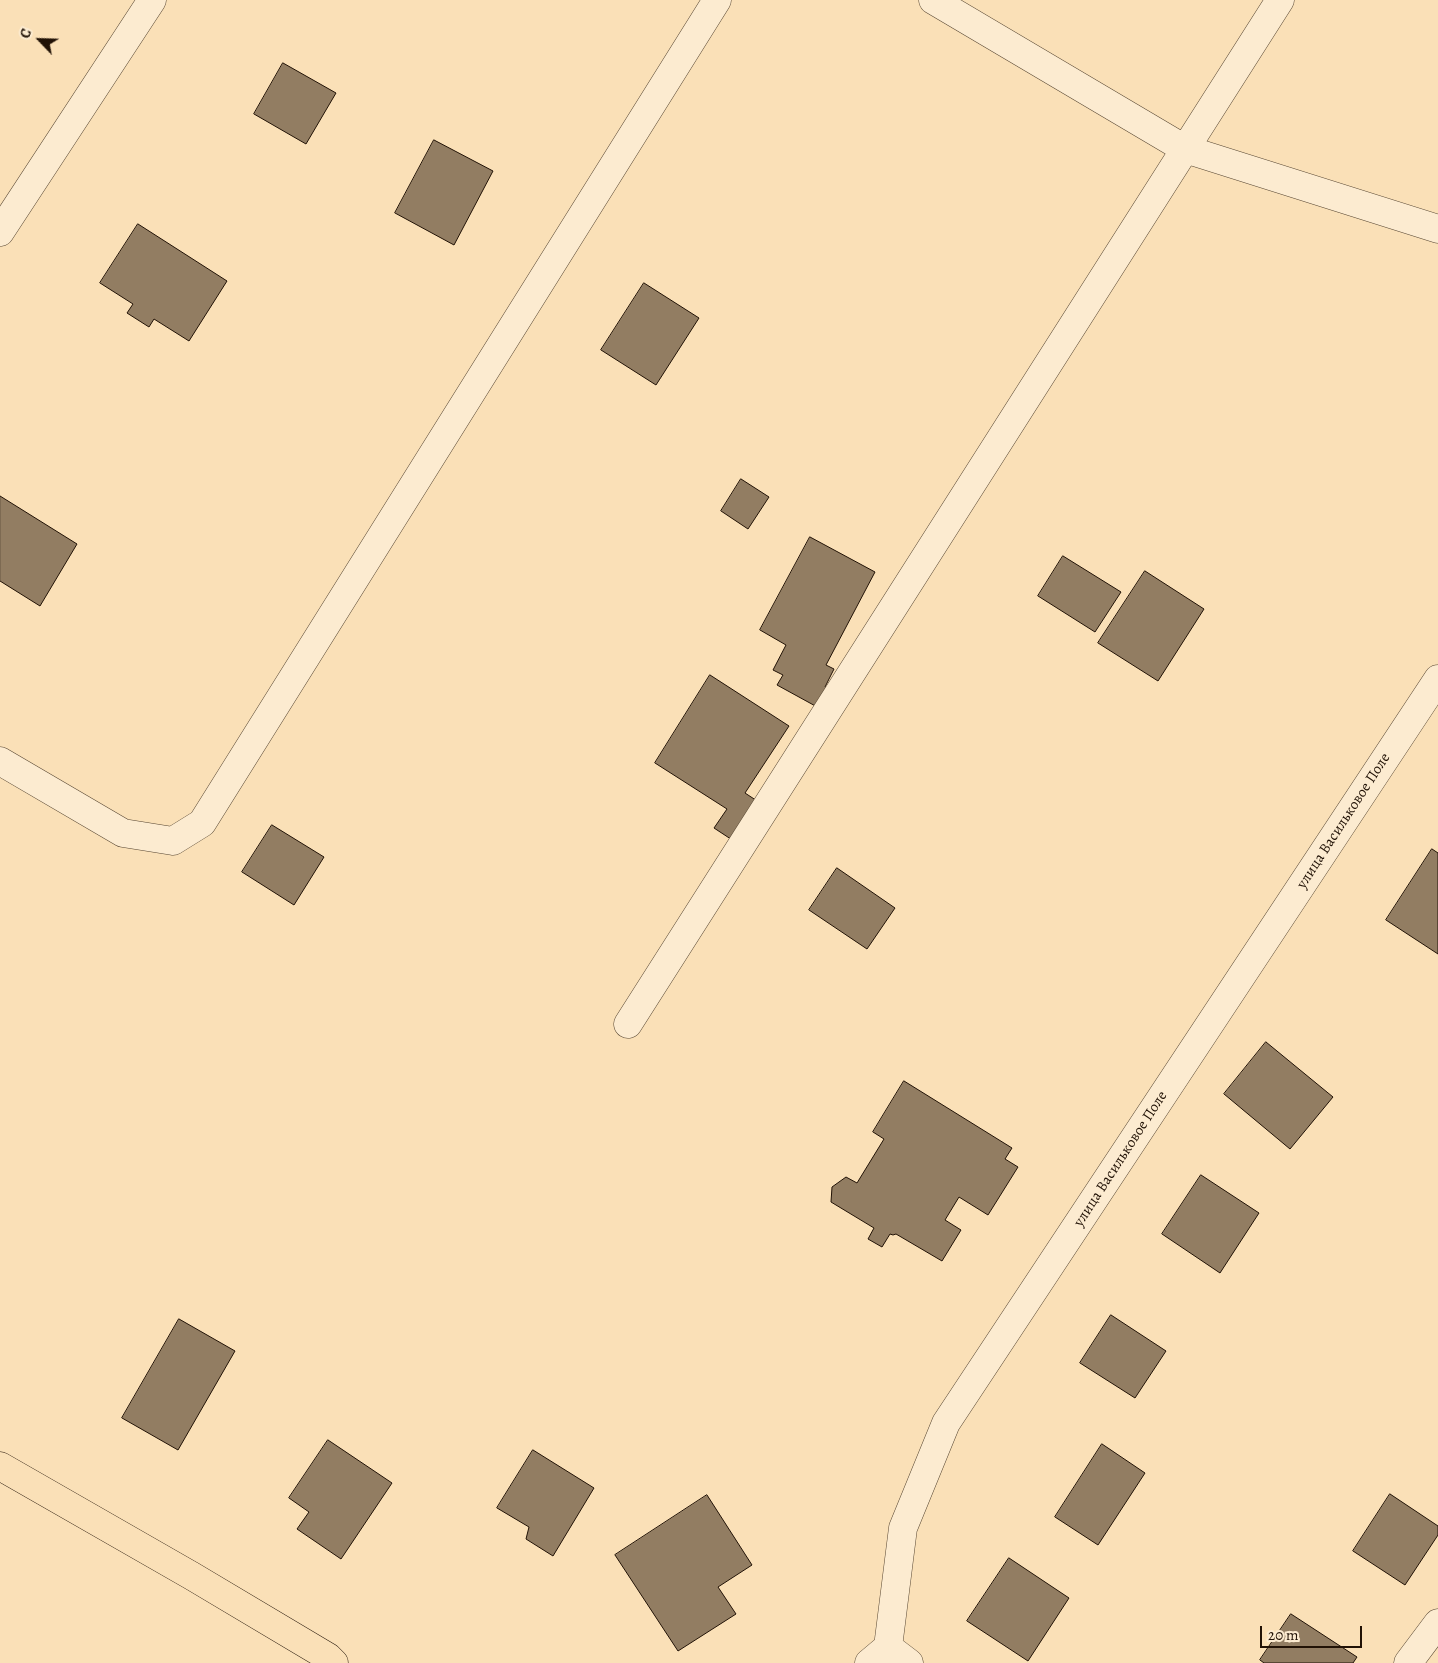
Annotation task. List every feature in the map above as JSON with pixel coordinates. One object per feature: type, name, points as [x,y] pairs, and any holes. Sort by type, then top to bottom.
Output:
[{"type":"main road","points":[[0,1466],[192,1576],[328,1657],[334,1663]]},
{"type":"street","points":[[0,232],[152,0]]},
{"type":"street","points":[[0,761],[123,833],[173,841],[202,824],[717,0]]},
{"type":"street","points":[[933,0],[1185,149],[1438,229]]},
{"type":"street","points":[[628,1024],[1280,0]]},
{"type":"street","name":"улица Васильковое Поле","points":[[878,1655],[903,1528],[946,1423],[1438,679]]},
{"type":"street","points":[[1408,1663],[1438,1623]]},
{"type":"street","points":[[878,1655],[909,1663]]},
{"type":"building","points":[[283,63],[336,93],[306,144],[254,114]]},
{"type":"building","points":[[434,140],[493,171],[454,245],[395,213]]},
{"type":"building","points":[[138,224],[227,281],[189,341],[154,319],[149,327],[127,313],[133,304],[100,283]]},
{"type":"building","points":[[644,283],[699,318],[656,385],[601,350]]},
{"type":"building","points":[[741,479],[769,497],[748,529],[721,511]]},
{"type":"building","points":[[0,496],[77,544],[40,606],[0,581]]},
{"type":"building","points":[[810,537],[875,572],[826,665],[834,669],[825,687],[833,692],[819,708],[777,685],[783,675],[773,670],[786,645],[760,630]]},
{"type":"building","points":[[1063,556],[1121,592],[1095,632],[1038,596]]},
{"type":"building","points":[[1145,571],[1204,609],[1158,681],[1098,643]]},
{"type":"building","points":[[710,675],[789,726],[745,793],[774,812],[749,851],[714,828],[727,809],[655,763]]},
{"type":"building","points":[[272,825],[324,857],[294,905],[242,872]]},
{"type":"building","points":[[1432,849],[1438,853],[1438,954],[1386,920]]},
{"type":"building","points":[[837,868],[895,908],[867,949],[809,910]]},
{"type":"building","points":[[1266,1042],[1333,1097],[1290,1149],[1224,1094]]},
{"type":"building","points":[[904,1081],[1012,1148],[1005,1159],[1018,1167],[988,1215],[959,1197],[945,1220],[961,1230],[942,1261],[896,1234],[890,1234],[882,1247],[868,1239],[874,1228],[831,1202],[832,1187],[846,1177],[857,1183],[884,1139],[873,1132]]},
{"type":"building","points":[[1201,1175],[1259,1213],[1220,1273],[1162,1234]]},
{"type":"building","points":[[1111,1315],[1166,1351],[1135,1398],[1080,1363]]},
{"type":"building","points":[[179,1319],[235,1351],[178,1450],[122,1418]]},
{"type":"building","points":[[328,1440],[392,1483],[341,1559],[297,1529],[309,1512],[289,1498]]},
{"type":"building","points":[[1102,1444],[1145,1473],[1098,1545],[1055,1517]]},
{"type":"building","points":[[533,1450],[594,1488],[553,1556],[526,1539],[529,1527],[497,1508]]},
{"type":"building","points":[[1390,1494],[1438,1526],[1438,1535],[1405,1585],[1353,1551]]},
{"type":"building","points":[[707,1495],[752,1565],[718,1587],[736,1614],[678,1651],[615,1555]]},
{"type":"building","points":[[1009,1558],[1069,1598],[1028,1661],[967,1621]]},
{"type":"building","points":[[1291,1614],[1357,1657],[1353,1663],[1264,1663],[1260,1660]]}]
